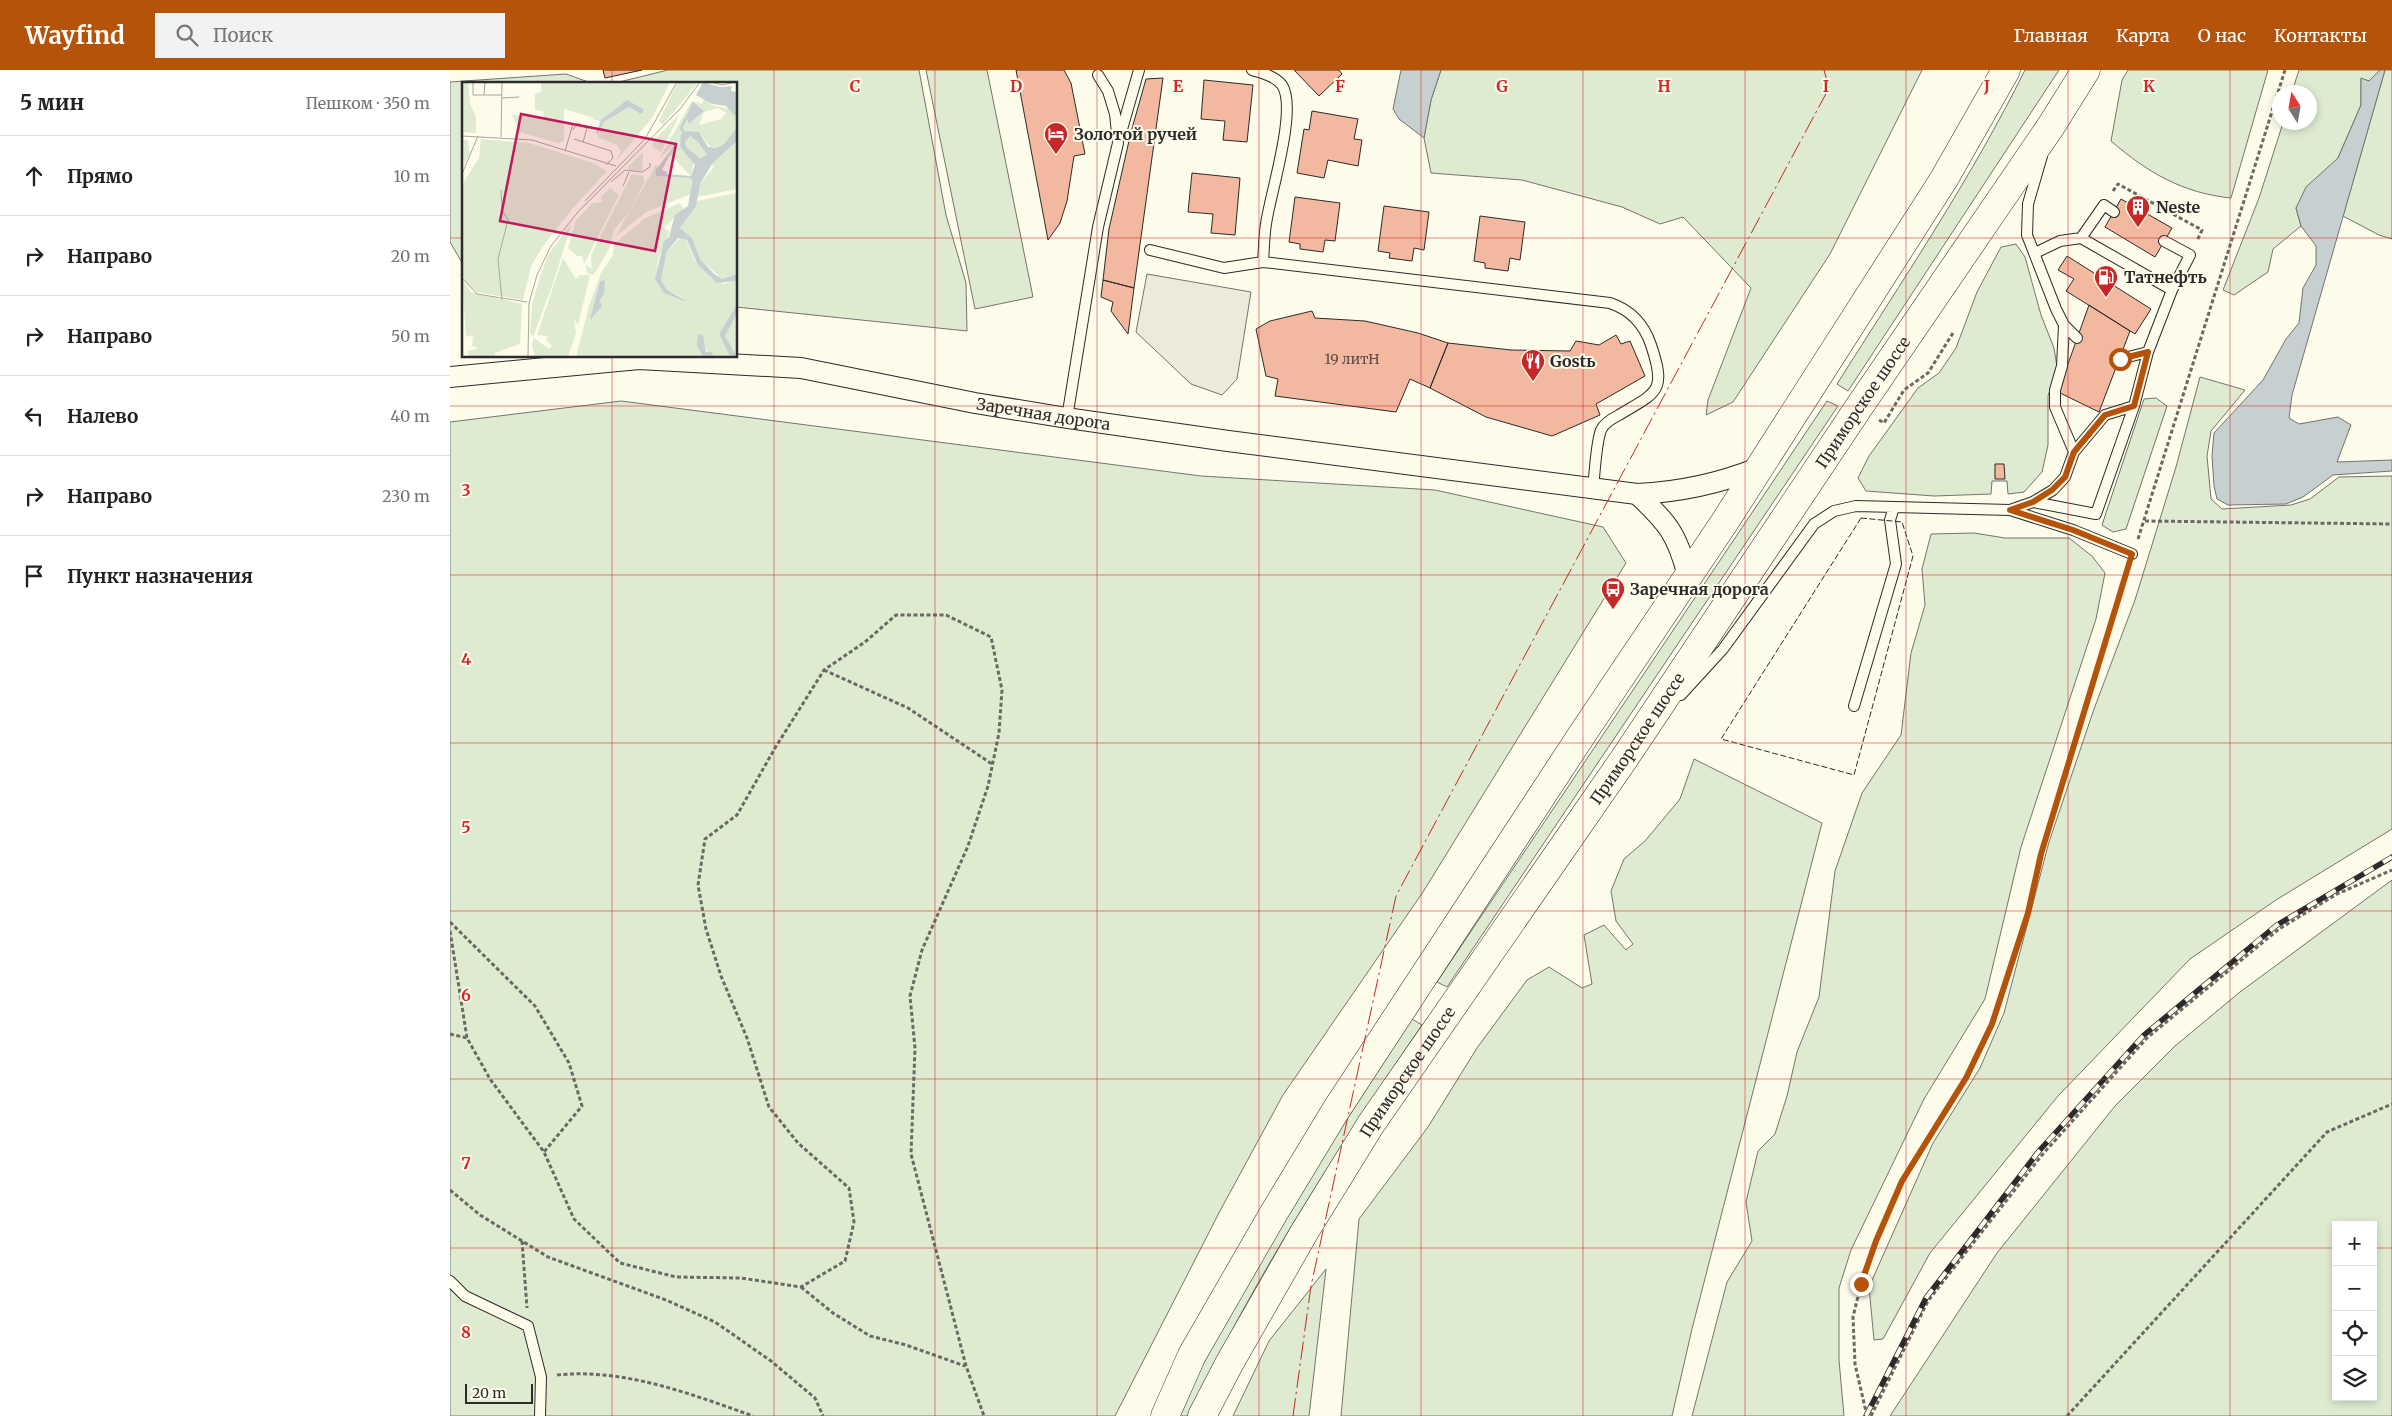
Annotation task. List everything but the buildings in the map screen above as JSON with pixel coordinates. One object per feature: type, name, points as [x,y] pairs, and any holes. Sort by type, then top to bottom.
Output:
[{"type":"highway","points":[[1164,1416],[1192,1355],[1336,1110],[1758,468],[1944,179],[2006,70]]},
{"type":"highway","name":"Приморское шоссе","points":[[1202,1416],[1229,1364],[1305,1231],[1371,1124],[1624,759],[1859,407],[2051,126],[2086,70]]},
{"type":"highway","points":[[1413,993],[1446,1016]]},
{"type":"street","name":"Заречная дорога","points":[[450,377],[639,360],[802,368],[975,403],[1067,418],[1228,441],[1637,494],[1673,492],[1702,487],[1727,481],[1758,468]]},
{"type":"street","points":[[1637,494],[1657,512],[1676,536],[1688,576]]},
{"type":"lane","points":[[1067,418],[1098,227],[1118,143],[1139,70]]},
{"type":"lane","points":[[1252,70],[1269,76],[1281,84],[1287,97],[1284,136],[1266,224],[1263,262]]},
{"type":"lane","points":[[1098,75],[1108,91],[1115,114],[1118,143]]},
{"type":"lane","points":[[2051,126],[2028,204],[2027,235],[2056,309],[2064,325],[2077,338]]},
{"type":"lane","points":[[2081,238],[2104,205],[2114,212]]},
{"type":"lane","points":[[2035,253],[2060,241],[2081,238],[2172,290]]},
{"type":"lane","points":[[2033,502],[2096,514],[2134,406],[2148,352],[2172,290],[2190,255],[2164,241]]},
{"type":"lane","points":[[1150,250],[1224,268],[1263,262],[1610,303],[1624,308],[1646,329],[1659,371],[1659,383],[1652,394],[1610,420],[1602,429],[1593,487]]},
{"type":"lane","points":[[2064,325],[2062,366],[2055,390],[2055,407],[2074,452]]},
{"type":"lane","points":[[2120,359],[2148,352]]},
{"type":"lane","points":[[2010,510],[2033,502],[2052,490],[2065,477],[2074,452],[2105,415],[2134,406]]},
{"type":"lane","points":[[1624,759],[1723,649],[1814,524],[1834,511],[1856,506],[2010,510],[2073,530],[2132,554]]},
{"type":"lane","points":[[1854,706],[1896,564],[1890,520],[1894,507]]},
{"type":"lane","points":[[450,1281],[465,1296],[528,1326],[542,1377],[540,1416]]},
{"type":"path","points":[[1869,1416],[1855,1364],[1853,1317],[1861,1284],[1876,1241],[1902,1181],[1966,1078],[1992,1024],[2028,913],[2041,854],[2132,554],[2145,521],[2285,70]]},
{"type":"path","points":[[2104,205],[2118,184],[2202,230],[2190,255]]},
{"type":"path","points":[[2145,521],[2392,524]]},
{"type":"path","points":[[801,1287],[845,1261],[854,1222],[849,1188],[798,1143],[770,1106],[747,1038],[721,976],[706,929],[698,885],[705,839],[736,815],[824,670],[865,642],[896,615],[946,615],[991,637],[1002,690],[999,733],[968,846],[922,950],[910,996],[915,1048],[911,1154],[966,1366],[984,1416]]},
{"type":"path","points":[[824,670],[908,708],[992,764]]},
{"type":"path","points":[[1869,1416],[1928,1301],[2042,1155],[2147,1038],[2279,929],[2337,894],[2392,870]]},
{"type":"path","points":[[450,922],[535,1006],[569,1063],[582,1106],[544,1152]]},
{"type":"path","points":[[450,931],[467,1038],[490,1079],[544,1152],[574,1219],[620,1262],[676,1277],[741,1278],[801,1287],[833,1313],[870,1336],[906,1345],[966,1366]]},
{"type":"path","points":[[450,1034],[467,1038]]},
{"type":"path","points":[[2068,1416],[2327,1132],[2392,1104]]},
{"type":"path","points":[[450,1190],[480,1215],[548,1257],[666,1300],[715,1322],[771,1361],[815,1398],[823,1416]]},
{"type":"path","points":[[522,1240],[528,1326]]},
{"type":"path","points":[[542,1377],[576,1373],[613,1375],[700,1397],[753,1416]]},
{"type":"green space","points":[[668,70],[919,70],[946,215],[966,283],[967,331],[738,307],[738,82],[619,82]]},
{"type":"green space","points":[[926,70],[987,70],[1033,297],[975,309]]},
{"type":"green space","points":[[1441,70],[1922,70],[1830,254],[1733,402],[1706,415],[1708,400],[1751,288],[1683,217],[1660,224],[1622,207],[1522,180],[1431,173],[1424,138],[1431,100]]},
{"type":"green space","points":[[2025,70],[2059,70],[1848,391],[1837,384],[1959,190]]},
{"type":"green space","points":[[2128,70],[2268,70],[2231,198],[2197,191],[2166,179],[2138,162],[2111,141],[2122,80]]},
{"type":"green space","points":[[2299,70],[2380,70],[2369,81],[2361,79],[2361,105],[2338,158],[2296,208],[2301,226],[2273,249],[2268,272],[2234,295],[2223,290],[2259,198],[2281,130],[2317,130],[2317,85],[2294,85]]},
{"type":"green space","points":[[2385,70],[2392,70],[2392,239],[2379,235],[2343,216]]},
{"type":"green space","points":[[566,74],[588,82],[462,82],[462,263],[450,242],[450,82]]},
{"type":"green space","points":[[2016,244],[2025,257],[2041,315],[2054,348],[2057,367],[2048,396],[2048,445],[2042,472],[2024,492],[2008,494],[2007,481],[1992,481],[1991,494],[1934,496],[1866,491],[1858,478],[1869,456],[1918,388],[1939,373],[1956,348],[1977,292],[2001,247]]},
{"type":"green space","points":[[2200,377],[2245,390],[2211,431],[2207,456],[2211,499],[2222,509],[2291,505],[2310,499],[2339,477],[2392,476],[2392,829],[2276,900],[2190,959],[2058,1096],[1930,1253],[1883,1339],[1874,1340],[1869,1287],[1933,1143],[1980,1068],[2004,1013],[2049,842],[2094,709],[2135,600],[2176,467]]},
{"type":"green space","points":[[2156,398],[2167,406],[2126,529],[2113,532],[2102,525],[2144,399]]},
{"type":"green space","points":[[621,401],[1201,476],[1435,490],[1603,527],[1626,563],[1423,892],[1283,1095],[1221,1209],[1115,1416],[450,1416],[450,422]]},
{"type":"green space","points":[[1827,401],[1838,406],[1447,987],[1437,982]]},
{"type":"green space","points":[[1974,533],[2005,538],[2069,538],[2092,556],[2105,573],[2096,619],[2021,847],[1985,999],[1924,1099],[1851,1250],[1839,1288],[1839,1360],[1844,1416],[1692,1416],[1727,1282],[1752,1241],[1746,1202],[1758,1151],[1775,1134],[1787,1096],[1797,1052],[1819,997],[1835,871],[1862,793],[1901,735],[1911,653],[1925,605],[1922,569],[1931,534]]},
{"type":"green space","points":[[1694,759],[1822,823],[1692,1329],[1672,1416],[1341,1416],[1359,1219],[1428,1127],[1477,1048],[1527,980],[1549,967],[1582,988],[1592,984],[1584,935],[1604,925],[1626,950],[1633,944],[1616,921],[1611,891],[1624,859],[1645,841],[1680,799]]},
{"type":"green space","points":[[2392,880],[2392,1416],[1890,1416],[1997,1253],[2115,1106],[2175,1046],[2240,992]]},
{"type":"green space","points":[[1412,1019],[1422,1025],[1328,1168],[1268,1265],[1240,1315],[1189,1416],[1178,1416],[1203,1364],[1258,1263],[1318,1164]]},
{"type":"green space","points":[[1326,1269],[1309,1416],[1233,1416],[1269,1341]]},
{"type":"shaded area","points":[[1401,70],[1441,70],[1431,100],[1424,138],[1399,119],[1393,109]]},
{"type":"shaded area","points":[[2380,70],[2385,70],[2292,395],[2289,418],[2299,424],[2338,417],[2351,425],[2337,462],[2392,460],[2392,471],[2333,475],[2303,497],[2286,504],[2228,505],[2217,499],[2214,486],[2212,456],[2214,433],[2263,380],[2286,339],[2299,323],[2303,288],[2316,265],[2316,246],[2301,226],[2296,208],[2306,187],[2338,158],[2361,105],[2361,78],[2369,81]]},
{"type":"shaded area","points":[[1147,274],[1251,292],[1237,379],[1222,395],[1191,384],[1136,332]]},
{"type":"railway","points":[[1866,1416],[1926,1298],[2039,1151],[2144,1035],[2277,925],[2392,857]]},
{"type":"fence","points":[[1861,518],[1902,522],[1913,556],[1854,775],[1721,739],[1861,518]]},
{"type":"power","points":[[1293,1416],[1311,1286],[1396,896],[1829,88],[1824,70]]},
{"type":"place","name":"Золотой ручей","points":[[1056,155]]},
{"type":"place","name":"Neste","points":[[2138,228]]},
{"type":"place","name":"Татнефть","points":[[2106,298]]},
{"type":"place","name":"Gostь","points":[[1533,382]]},
{"type":"place","name":"Заречная дорога","points":[[1613,610]]},
{"type":"route","points":[[1861,1284],[1876,1241],[1902,1181],[1966,1078],[1992,1024],[2028,913],[2041,854],[2132,554],[2073,530],[2010,510],[2033,502],[2052,490],[2065,477],[2074,452],[2105,415],[2134,406],[2148,352],[2120,359]]}]
